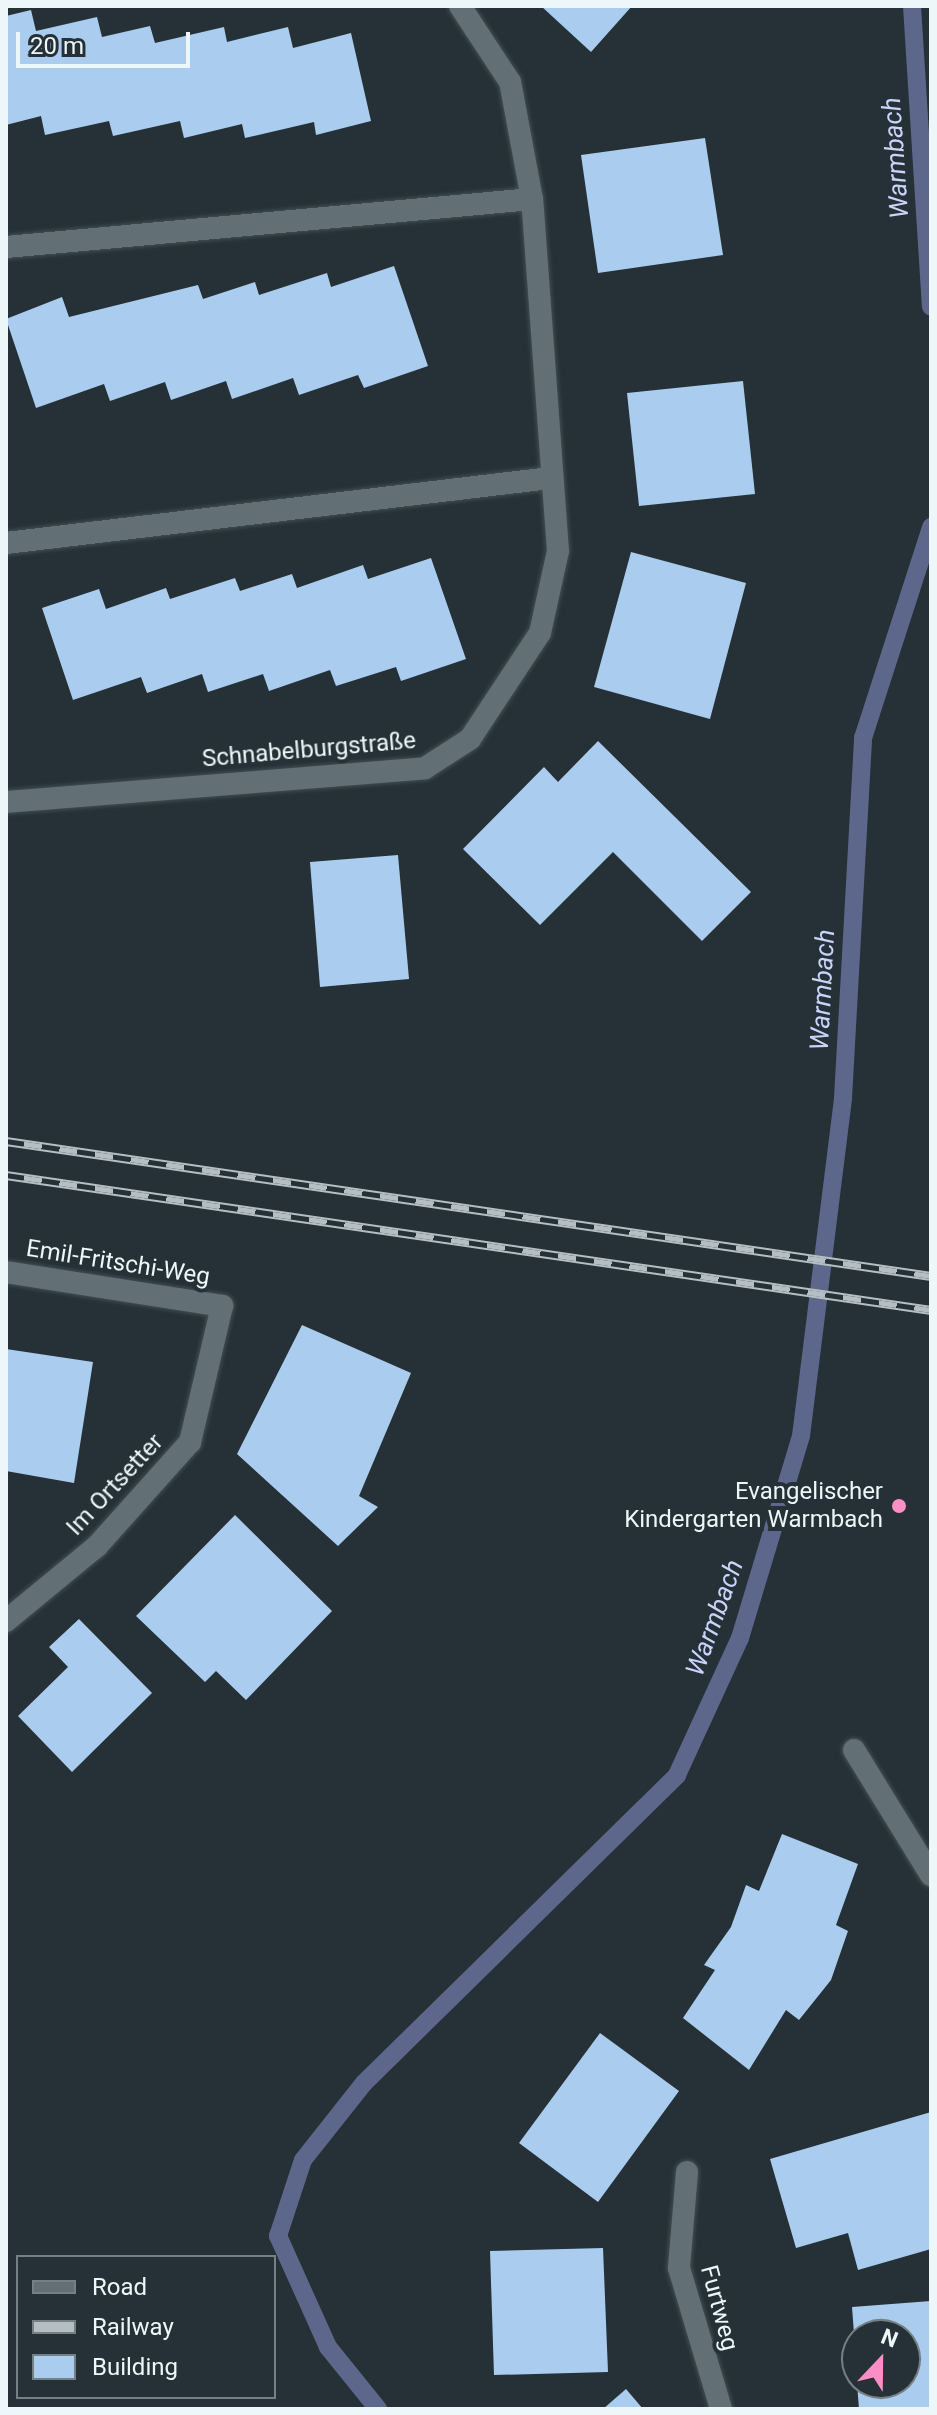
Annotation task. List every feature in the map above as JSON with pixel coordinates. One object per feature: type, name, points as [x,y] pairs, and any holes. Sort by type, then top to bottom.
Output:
[{"type":"street","name":"Schnabelburgstraße","points":[[6,802],[425,768],[470,739],[540,633],[558,551],[550,478],[532,199],[510,82],[460,6]]},
{"type":"street","points":[[6,247],[532,199]]},
{"type":"street","points":[[6,543],[550,478]]},
{"type":"street","name":"Emil-Fritschi-Weg","points":[[6,1272],[222,1306]]},
{"type":"street","name":"Im Ortsetter","points":[[6,1621],[97,1546],[190,1442],[222,1306]]},
{"type":"street","points":[[854,1750],[931,1875]]},
{"type":"street","name":"Furtweg","points":[[687,2172],[679,2268],[721,2409]]},
{"type":"building","points":[[541,6],[632,6],[591,52]]},
{"type":"building","points":[[31,10],[36,31],[97,17],[102,37],[150,26],[155,43],[224,27],[227,42],[288,27],[293,48],[351,33],[371,121],[316,135],[314,122],[245,138],[242,124],[184,138],[180,121],[113,136],[109,121],[45,135],[41,116],[6,125],[6,16]]},
{"type":"building","points":[[705,138],[723,255],[598,273],[581,155]]},
{"type":"building","points":[[394,266],[428,366],[364,388],[358,375],[299,395],[293,378],[232,399],[226,381],[171,400],[165,382],[110,401],[104,384],[36,408],[6,319],[62,297],[69,317],[198,285],[203,299],[255,282],[259,295],[327,273],[331,287]]},
{"type":"building","points":[[743,381],[755,494],[639,506],[627,393]]},
{"type":"building","points":[[631,552],[746,583],[710,719],[594,687]]},
{"type":"building","points":[[431,558],[466,659],[401,681],[396,667],[336,686],[330,670],[269,691],[263,674],[208,692],[202,674],[147,693],[141,677],[73,700],[42,608],[99,589],[106,609],[166,588],[170,599],[235,578],[240,591],[292,574],[297,588],[363,565],[368,579]]},
{"type":"building","points":[[598,741],[751,892],[702,941],[613,852],[540,925],[463,849],[544,767],[558,782]]},
{"type":"building","points":[[398,855],[409,979],[320,987],[310,862]]},
{"type":"building","points":[[302,1325],[411,1373],[359,1496],[378,1507],[338,1546],[237,1454]]},
{"type":"building","points":[[6,1349],[93,1362],[74,1483],[6,1471]]},
{"type":"building","points":[[235,1515],[332,1611],[246,1700],[216,1671],[205,1682],[136,1616]]},
{"type":"building","points":[[79,1619],[152,1693],[72,1772],[18,1716],[68,1667],[49,1647]]},
{"type":"building","points":[[782,1834],[858,1864],[836,1925],[848,1931],[831,1980],[799,2020],[786,2010],[749,2070],[683,2018],[715,1970],[704,1965],[731,1927],[746,1885],[759,1891]]},
{"type":"building","points":[[600,2033],[679,2091],[598,2202],[519,2143]]},
{"type":"building","points":[[931,2112],[931,2249],[858,2270],[848,2233],[796,2248],[770,2159]]},
{"type":"building","points":[[603,2248],[608,2372],[494,2375],[490,2251]]},
{"type":"building","points":[[931,2301],[931,2409],[859,2409],[858,2399],[921,2399],[921,2319],[853,2319],[852,2307]]},
{"type":"building","points":[[626,2389],[643,2409],[603,2409]]},
{"type":"waterway","name":"Warmbach","points":[[912,6],[931,306]]},
{"type":"waterway","name":"Warmbach","points":[[378,2409],[328,2347],[278,2236],[303,2160],[364,2083],[677,1775],[740,1638],[801,1436],[843,1098],[863,738],[931,527]]},
{"type":"railway","points":[[6,1141],[931,1276]]},
{"type":"railway","points":[[6,1175],[931,1310]]},
{"type":"place","name":"Evangelischer Kindergarten Warmbach","points":[[899,1506]]}]
